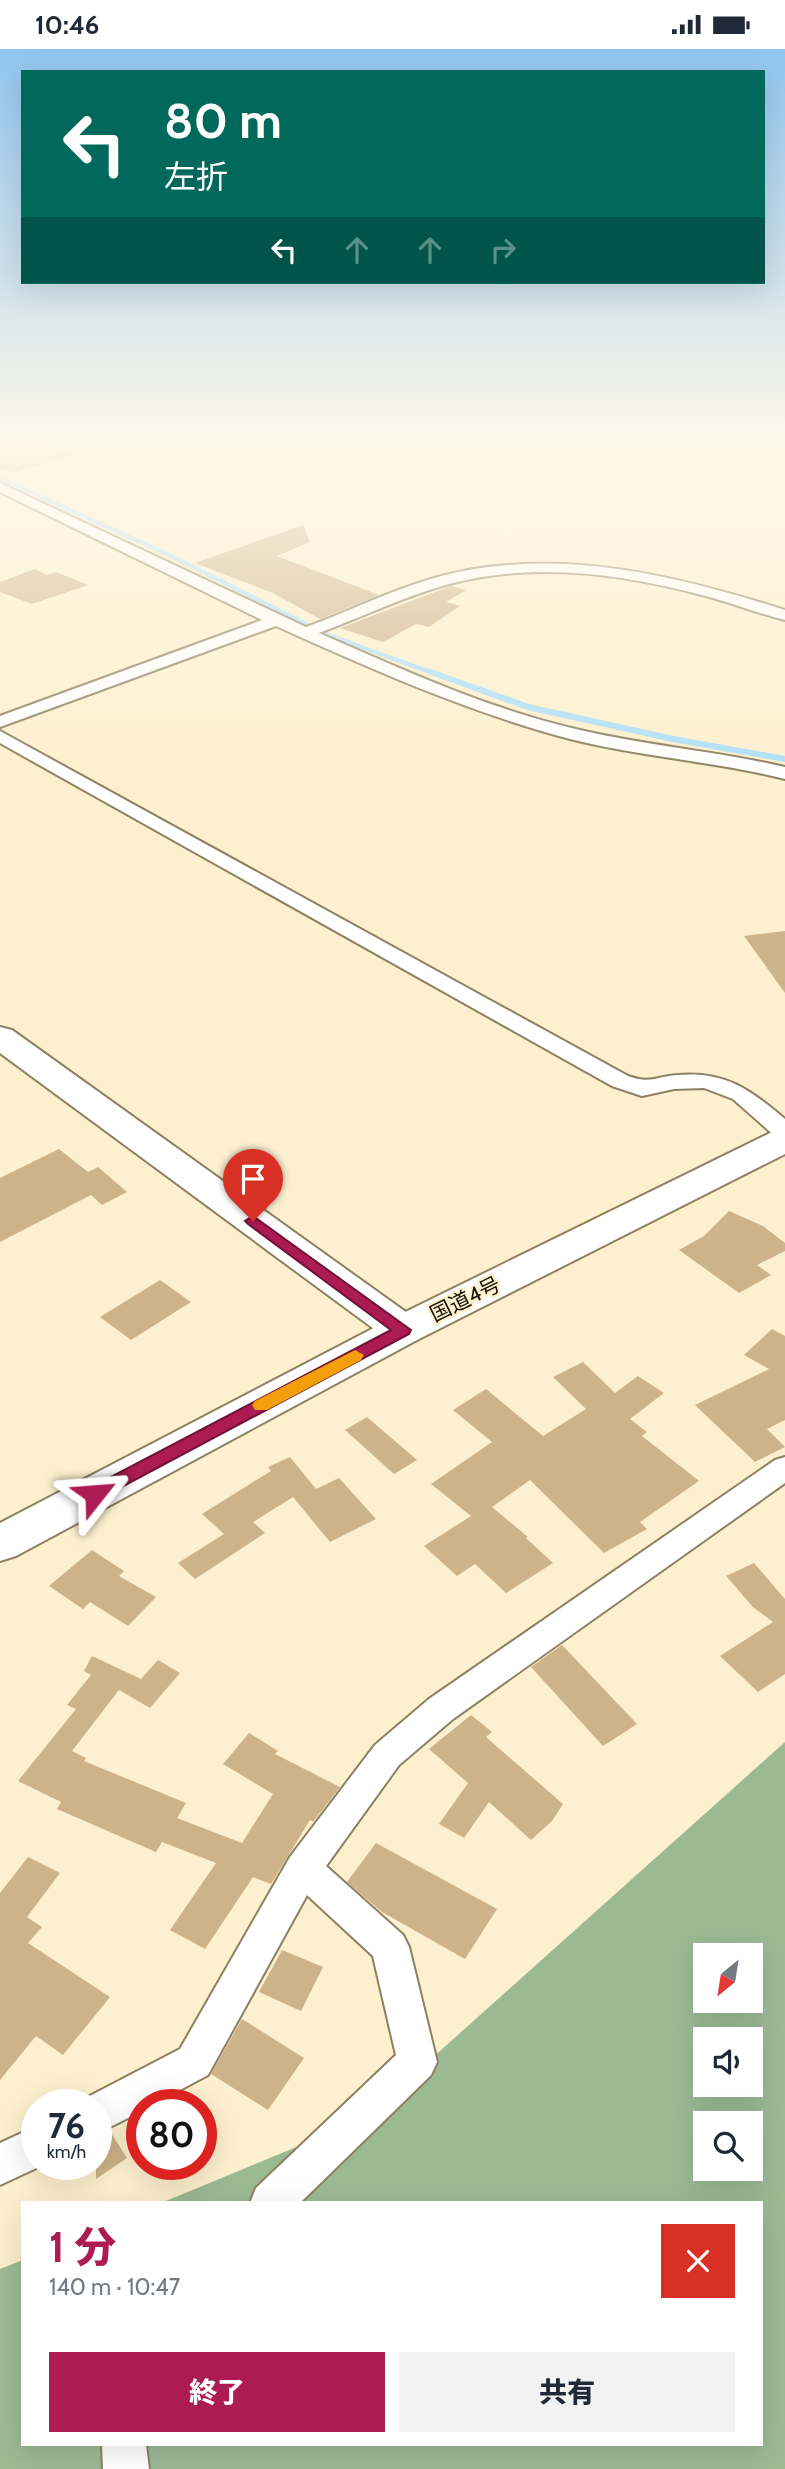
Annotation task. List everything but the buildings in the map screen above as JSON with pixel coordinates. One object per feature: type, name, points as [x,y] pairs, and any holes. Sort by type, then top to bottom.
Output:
[{"type":"main road","points":[[0,1037],[403,1330]]},
{"type":"main road","name":"国道4号","points":[[0,1544],[403,1330],[785,1140]]},
{"type":"street","points":[[135,552],[276,620],[312,630],[365,661],[547,727],[603,741],[652,750],[713,756],[785,773]]},
{"type":"street","points":[[312,630],[448,579],[523,568],[560,568],[668,582],[713,591],[785,615]]},
{"type":"street","points":[[0,722],[276,620]]},
{"type":"street","points":[[0,736],[620,1081],[642,1089],[674,1082],[707,1081],[741,1094],[785,1132]]},
{"type":"street","points":[[112,2106],[194,2062],[303,1868],[387,1755],[441,1709],[785,1468]]},
{"type":"street","points":[[273,2201],[417,2062],[390,1947],[303,1868]]},
{"type":"street","points":[[0,2165],[21,2154]]},
{"type":"street","points":[[124,2446],[126,2469]]},
{"type":"green space","points":[[785,1742],[785,2469],[0,2469],[0,2269],[21,2261],[21,2446],[763,2446],[763,2201],[166,2201],[364,2119]]},
{"type":"waterway","points":[[162,552],[328,635],[433,673]]},
{"type":"waterway","points":[[428,671],[528,707],[673,739],[785,759]]},
{"type":"slow traffic","points":[[261,1405],[355,1355]]},
{"type":"route","points":[[95,1494],[403,1330],[253,1221]]}]
